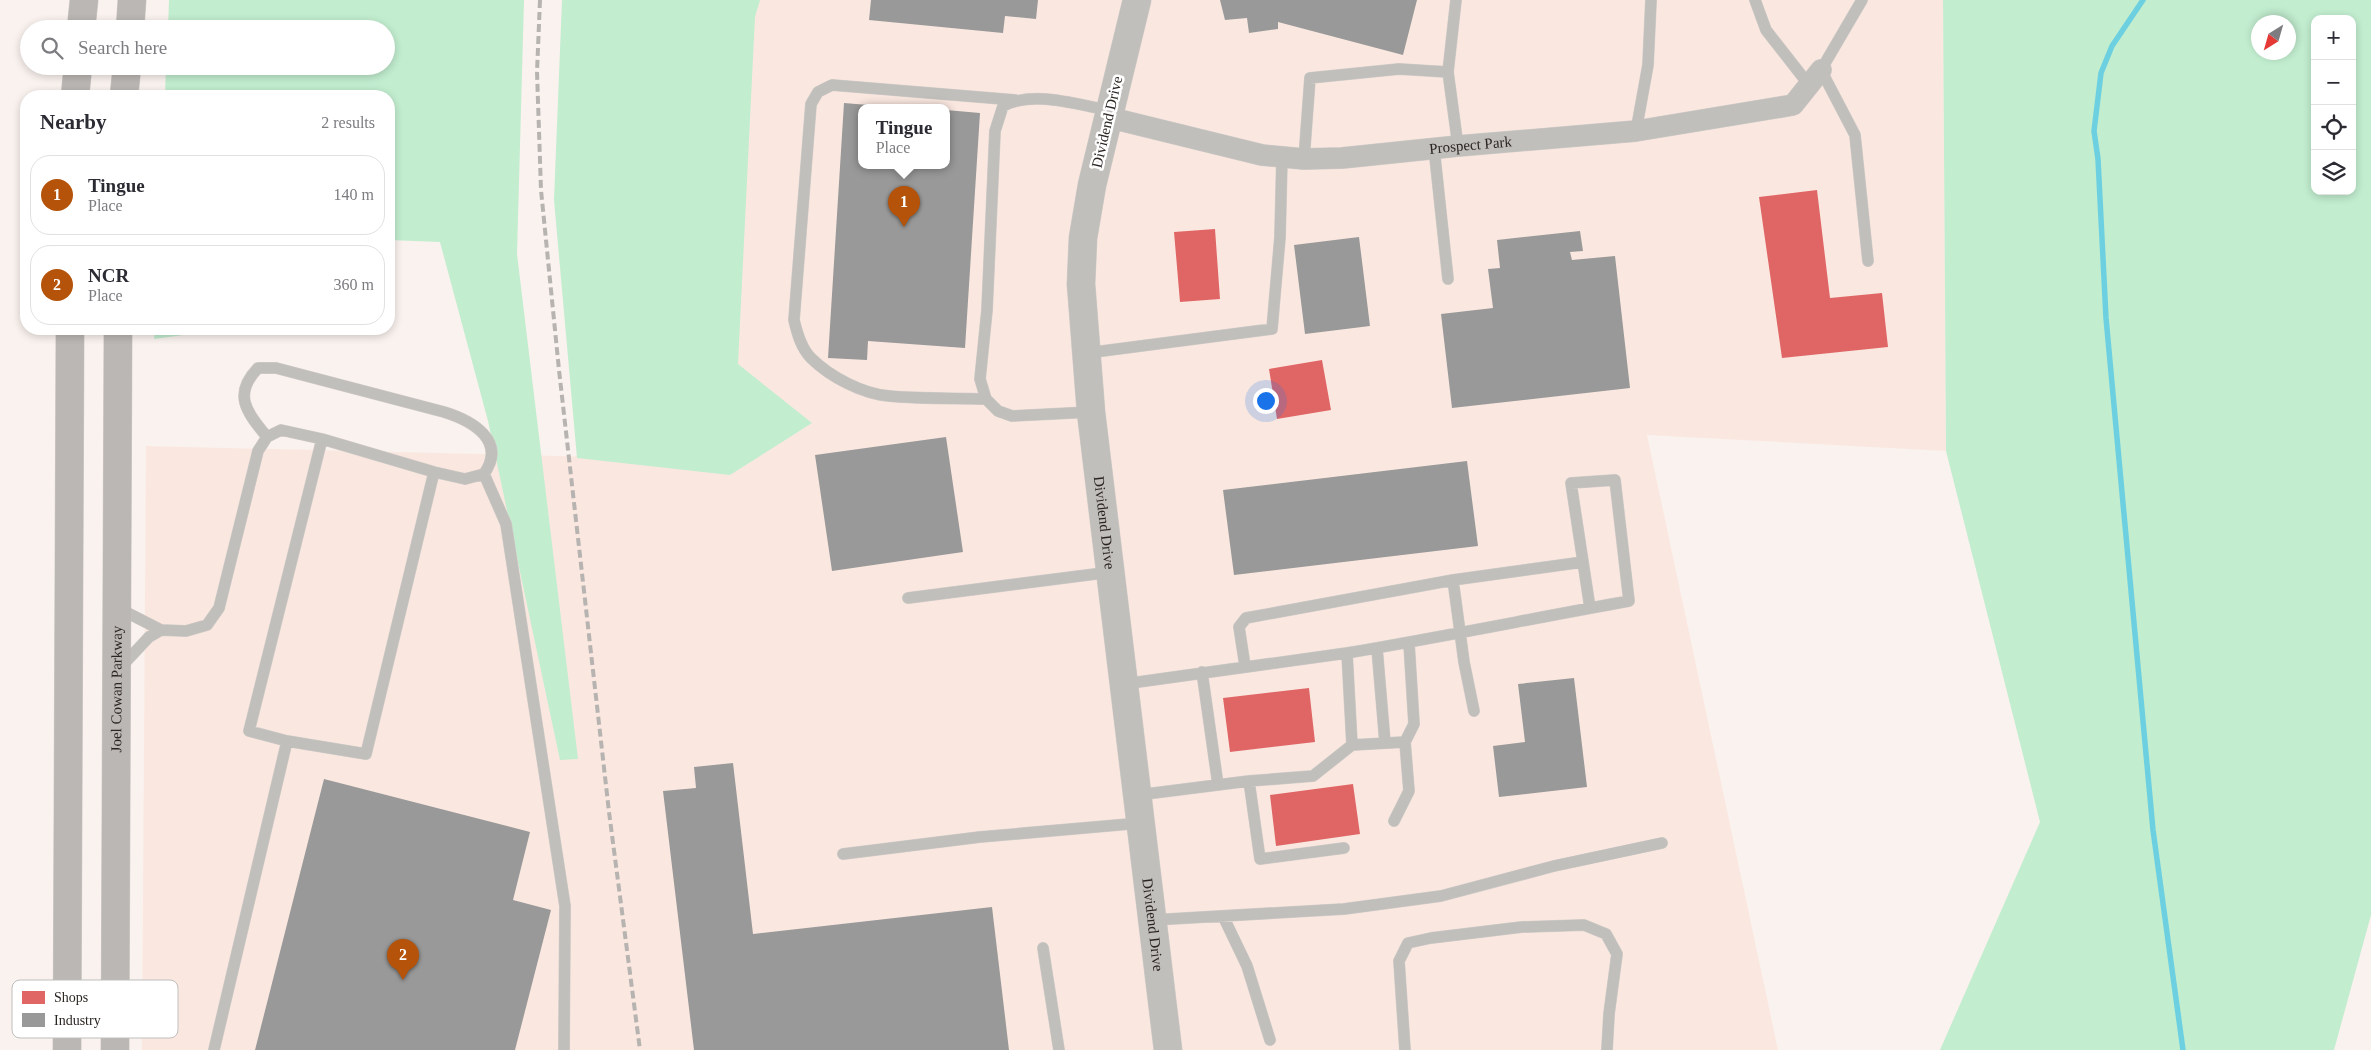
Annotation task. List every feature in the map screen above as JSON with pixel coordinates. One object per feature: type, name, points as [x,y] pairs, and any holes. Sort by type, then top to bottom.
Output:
[{"type":"main road","points":[[82,20],[84,0]]},
{"type":"main road","points":[[131,20],[132,0]]},
{"type":"main road","points":[[76,90],[77,75]]},
{"type":"main road","points":[[125,90],[126,75]]},
{"type":"main road","points":[[67,980],[70,335]]},
{"type":"main road","name":"Joel Cowan Parkway","points":[[116,980],[118,335]]},
{"type":"street","name":"Dividend Drive","points":[[1137,0],[1108,113],[1083,238],[1081,284],[1091,412],[1168,1050]]},
{"type":"street","name":"Prospect Park","points":[[1108,113],[1262,155],[1304,159],[1342,158],[1434,148],[1636,131],[1793,105],[1815,78]]},
{"type":"lane","points":[[1456,0],[1448,72],[1458,146]]},
{"type":"lane","points":[[1636,131],[1648,65],[1651,0]]},
{"type":"lane","points":[[1755,0],[1766,30],[1815,78],[1855,135],[1868,261]]},
{"type":"lane","points":[[1815,78],[1862,0]]},
{"type":"lane","points":[[1304,159],[1310,78],[1400,69],[1448,72]]},
{"type":"lane","points":[[986,398],[888,396],[868,392],[836,377],[810,358],[798,338],[794,320],[811,104],[818,92],[832,85],[1014,100],[1040,99],[1108,113]]},
{"type":"lane","points":[[1014,100],[1003,106],[996,131],[987,310],[980,379],[986,398],[998,411],[1012,416],[1091,412]]},
{"type":"lane","points":[[1434,148],[1448,279]]},
{"type":"lane","points":[[1087,353],[1272,330],[1280,238],[1282,157]]},
{"type":"lane","points":[[267,437],[247,412],[244,396],[248,379],[258,368],[276,368],[464,418],[480,429],[490,446],[492,456],[484,474],[506,524],[565,906],[564,1050]]},
{"type":"lane","points":[[118,608],[160,630],[186,630],[206,625],[219,608],[258,451],[267,437],[281,430],[322,439],[434,472],[465,478],[484,474]]},
{"type":"lane","points":[[322,439],[249,731],[287,741],[366,754],[434,472]]},
{"type":"lane","points":[[1124,684],[1409,643],[1460,634],[1493,625],[1590,608],[1629,601],[1615,480],[1571,483],[1590,608]]},
{"type":"lane","points":[[1245,666],[1239,627],[1246,618],[1453,580],[1583,562]]},
{"type":"lane","points":[[908,598],[1111,572]]},
{"type":"lane","points":[[1453,580],[1460,634],[1474,711]]},
{"type":"lane","points":[[118,671],[145,641],[160,630]]},
{"type":"lane","points":[[1394,821],[1409,791],[1405,742],[1414,724],[1409,643]]},
{"type":"lane","points":[[1378,648],[1385,743]]},
{"type":"lane","points":[[1347,653],[1352,745]]},
{"type":"lane","points":[[1202,672],[1218,785]]},
{"type":"lane","points":[[214,1050],[287,741]]},
{"type":"lane","points":[[1136,795],[1249,781],[1313,776],[1352,745],[1405,742]]},
{"type":"lane","points":[[1249,781],[1260,859],[1344,848]]},
{"type":"lane","points":[[843,854],[980,836],[1141,823]]},
{"type":"lane","points":[[1152,920],[1344,909],[1441,896],[1554,866],[1662,843]]},
{"type":"lane","points":[[1223,916],[1247,966],[1270,1040]]},
{"type":"lane","points":[[1405,1050],[1399,961],[1408,943],[1431,938],[1522,927],[1584,924],[1606,934],[1617,954],[1609,1014],[1607,1050]]},
{"type":"lane","points":[[1042,948],[1059,1050]]},
{"type":"shaded area","points":[[738,0],[1943,0],[1946,451],[1647,435],[1778,1050],[142,1050],[142,1038],[178,1038],[178,980],[142,980],[146,446],[730,460]]},
{"type":"green space","points":[[169,0],[524,0],[517,254],[578,759],[560,760],[488,421],[440,242],[395,240],[395,90],[165,90],[166,75],[395,75],[395,20],[168,20]]},
{"type":"green space","points":[[562,0],[760,0],[755,17],[738,364],[812,423],[730,475],[577,458],[554,200]]},
{"type":"green space","points":[[1943,0],[2371,0],[2371,915],[2334,1050],[1940,1050],[2040,822],[1946,451]]},
{"type":"green space","points":[[154,335],[183,335],[154,339]]},
{"type":"building: Shops","points":[[1817,190],[1830,298],[1882,293],[1888,347],[1782,358],[1759,197]]},
{"type":"building: Shops","points":[[1215,229],[1220,299],[1180,302],[1174,232]]},
{"type":"building: Shops","points":[[1322,360],[1331,410],[1277,419],[1269,369]]},
{"type":"building: Shops","points":[[1309,688],[1315,742],[1230,752],[1223,698]]},
{"type":"building: Shops","points":[[1353,784],[1360,834],[1276,846],[1270,795]]},
{"type":"building: Industry","points":[[871,0],[1038,0],[1036,19],[1005,16],[1003,33],[869,20]]},
{"type":"building: Industry","points":[[1220,0],[1417,0],[1403,55],[1278,22],[1278,29],[1249,33],[1247,18],[1225,20]]},
{"type":"building: Industry","points":[[844,103],[858,104],[858,169],[950,169],[950,110],[980,113],[965,348],[868,341],[867,360],[828,358]]},
{"type":"building: Industry","points":[[1580,231],[1583,251],[1570,252],[1572,260],[1615,256],[1630,388],[1452,408],[1441,314],[1493,308],[1488,269],[1500,268],[1497,240]]},
{"type":"building: Industry","points":[[1359,237],[1370,326],[1305,334],[1294,245]]},
{"type":"building: Industry","points":[[946,437],[963,552],[832,571],[815,455]]},
{"type":"building: Industry","points":[[1467,461],[1478,546],[1234,575],[1223,490]]},
{"type":"building: Industry","points":[[1574,678],[1587,787],[1499,797],[1493,746],[1525,742],[1518,684]]},
{"type":"building: Industry","points":[[733,763],[753,934],[992,907],[1009,1050],[694,1050],[663,791],[696,788],[694,767]]},
{"type":"building: Industry","points":[[324,779],[530,832],[513,900],[551,910],[515,1050],[255,1050]]},
{"type":"waterway","points":[[2143,0],[2112,46],[2101,73],[2094,131],[2098,159],[2106,318],[2153,830],[2183,1050]]},
{"type":"railway","points":[[540,0],[537,72],[541,190],[559,370],[609,812],[640,1050]]},
{"type":"place","name":"Tingue","points":[[904,227]]},
{"type":"place","name":"NCR","points":[[403,980]]}]
